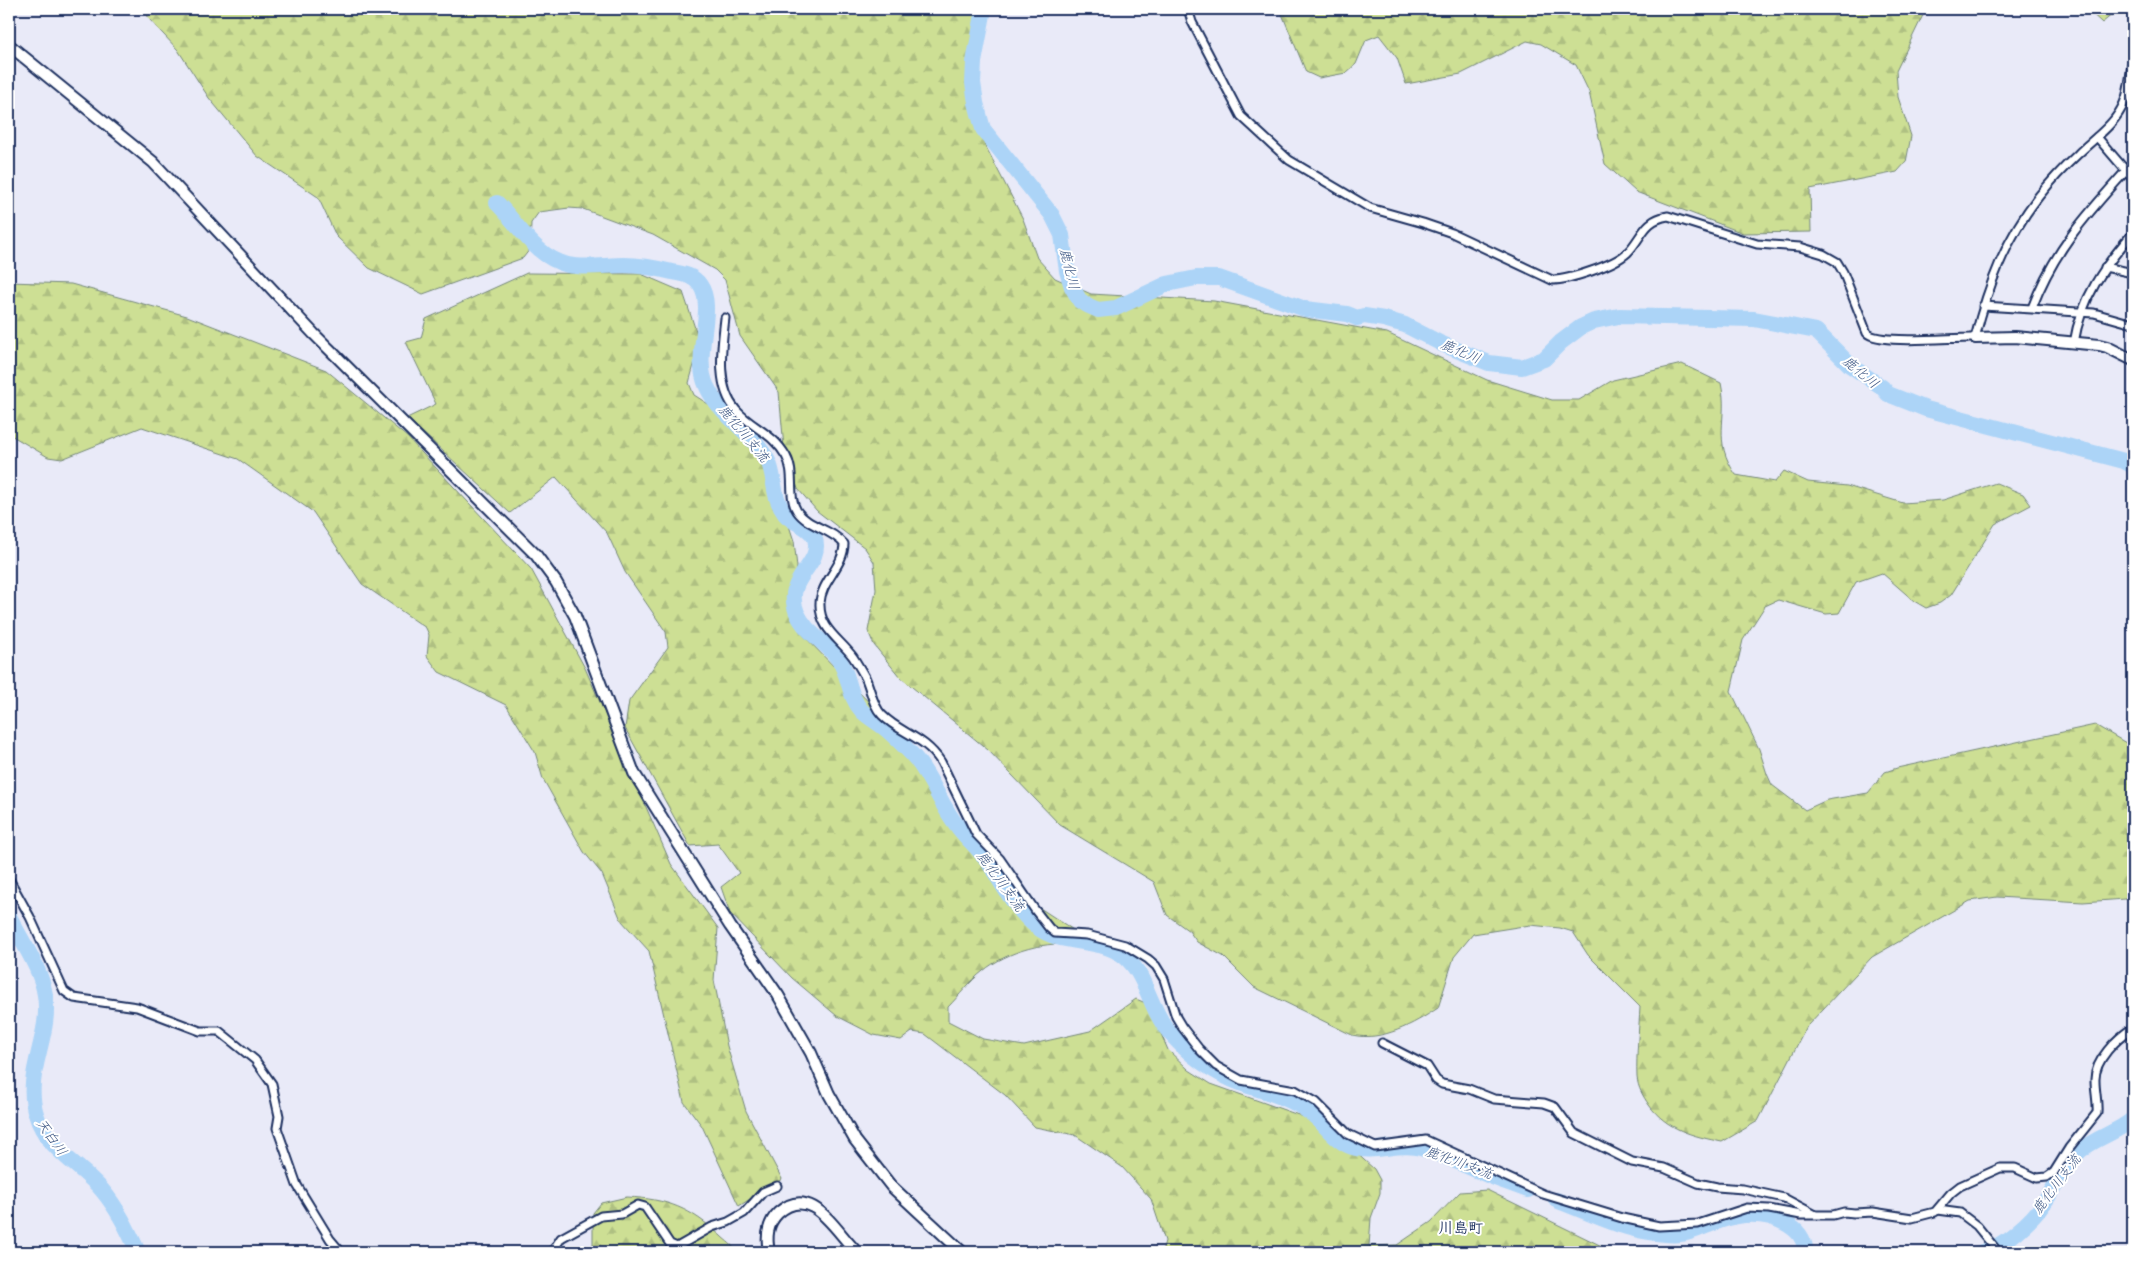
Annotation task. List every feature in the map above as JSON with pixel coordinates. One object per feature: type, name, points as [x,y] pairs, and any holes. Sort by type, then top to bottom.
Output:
[{"type":"street","points":[[1188,9],[1196,30],[1241,116],[1289,160],[1377,211],[1452,233],[1542,276],[1562,280],[1615,261],[1627,253],[1648,224],[1668,216],[1756,244],[1800,247],[1823,254],[1837,262],[1843,272],[1865,329],[1872,337],[1943,340],[1945,337],[2015,337],[2107,347],[2133,360]]},
{"type":"street","points":[[9,45],[153,162],[314,334],[536,555],[556,582],[575,616],[634,773],[730,926],[778,995],[855,1140],[891,1186],[962,1252]]},
{"type":"street","points":[[1975,338],[1983,306],[2000,262],[2028,211],[2061,170],[2097,137],[2119,113],[2131,89],[2133,59]]},
{"type":"street","points":[[2097,137],[2133,179]]},
{"type":"street","points":[[2032,308],[2045,276],[2060,249],[2133,163]]},
{"type":"street","points":[[2074,343],[2082,312],[2105,267],[2133,233]]},
{"type":"street","points":[[2105,267],[2133,273]]},
{"type":"street","points":[[1983,306],[2104,314],[2133,324]]},
{"type":"street","points":[[725,318],[722,365],[724,385],[729,398],[736,410],[774,439],[787,457],[792,474],[793,497],[796,510],[803,517],[839,538],[844,544],[844,554],[823,594],[820,604],[823,620],[828,632],[852,656],[857,664],[865,678],[877,709],[934,751],[942,762],[976,834],[1000,859],[1049,928],[1055,933],[1087,935],[1125,945],[1148,959],[1156,966],[1164,979],[1176,1017],[1182,1027],[1199,1049],[1216,1066],[1241,1080],[1295,1090],[1316,1102],[1348,1134],[1370,1146],[1391,1146],[1426,1140],[1543,1194],[1622,1218],[1659,1226],[1698,1224],[1747,1208],[1814,1215],[1873,1212],[1912,1218],[1931,1214],[1938,1210],[1951,1192],[2000,1168],[2014,1168],[2037,1178],[2054,1172],[2069,1148],[2098,1113],[2095,1073],[2111,1045],[2133,1028]]},
{"type":"street","points":[[9,879],[30,917],[64,991],[74,998],[137,1008],[200,1031],[219,1031],[255,1060],[272,1084],[279,1116],[277,1128],[297,1185],[330,1238],[341,1252]]},
{"type":"street","points":[[1382,1043],[1427,1066],[1436,1080],[1442,1084],[1469,1090],[1494,1099],[1544,1103],[1555,1107],[1574,1133],[1632,1162],[1664,1168],[1698,1183],[1743,1189],[1784,1198],[1814,1215]]},
{"type":"street","points":[[552,1252],[561,1238],[601,1216],[622,1214],[638,1205],[645,1207],[670,1244],[677,1248],[712,1228],[744,1213],[763,1192],[777,1186]]},
{"type":"street","points":[[769,1252],[767,1232],[772,1220],[789,1206],[810,1204],[822,1213],[857,1252]]},
{"type":"street","points":[[1938,1210],[1960,1214],[1976,1226],[1990,1240],[1998,1252]]},
{"type":"green space","points":[[145,9],[985,9],[976,104],[985,145],[1023,219],[1037,258],[1055,278],[1091,294],[1214,301],[1387,333],[1487,380],[1552,400],[1579,400],[1613,380],[1682,364],[1721,383],[1723,396],[1722,440],[1724,451],[1736,475],[1775,482],[1784,471],[1808,482],[1847,486],[1903,503],[1943,500],[1996,483],[2023,494],[2031,505],[1995,524],[1951,595],[1940,603],[1926,608],[1914,601],[1882,573],[1856,582],[1839,613],[1826,614],[1778,600],[1765,606],[1743,640],[1731,691],[1759,749],[1772,785],[1805,810],[1827,800],[1868,793],[1885,772],[1897,768],[2095,725],[2133,747],[2133,901],[2125,899],[2083,902],[1997,897],[1970,901],[1872,957],[1807,1026],[1758,1121],[1722,1142],[1681,1131],[1656,1114],[1649,1105],[1640,1088],[1637,1077],[1640,1007],[1588,955],[1573,932],[1560,928],[1530,925],[1473,934],[1454,957],[1438,1008],[1419,1020],[1386,1034],[1363,1037],[1352,1035],[1254,987],[1223,956],[1197,942],[1189,931],[1167,915],[1154,882],[1060,825],[988,750],[900,677],[874,645],[868,631],[876,590],[874,562],[865,548],[817,511],[798,489],[784,448],[779,392],[740,336],[725,280],[715,270],[653,235],[583,209],[569,208],[539,212],[531,223],[530,249],[523,258],[423,294],[369,268],[336,236],[318,197],[257,156],[209,98],[178,50],[149,19]]},
{"type":"green space","points":[[1286,9],[1931,9],[1925,11],[1896,71],[1898,97],[1911,136],[1906,162],[1897,172],[1810,189],[1811,232],[1743,233],[1636,192],[1605,164],[1589,92],[1576,65],[1541,44],[1527,41],[1461,74],[1406,84],[1397,58],[1379,35],[1366,40],[1356,64],[1346,73],[1319,78],[1306,72],[1282,14]]},
{"type":"green space","points":[[2087,9],[2119,9],[2102,23]]},
{"type":"green space","points":[[527,273],[641,274],[683,292],[700,343],[689,383],[694,395],[760,437],[794,541],[797,567],[791,606],[800,632],[901,735],[954,832],[1017,893],[1075,931],[1078,945],[1054,944],[1028,949],[1004,958],[983,971],[948,1007],[948,1021],[983,1039],[1024,1046],[1090,1031],[1136,999],[1148,1004],[1168,1050],[1189,1070],[1211,1084],[1304,1117],[1343,1141],[1374,1169],[1380,1180],[1380,1193],[1371,1218],[1369,1246],[1397,1245],[1431,1222],[1460,1192],[1487,1190],[1614,1252],[1162,1252],[1165,1241],[1151,1199],[1122,1167],[1075,1135],[1035,1127],[1005,1095],[925,1034],[912,1032],[901,1040],[874,1035],[837,1016],[792,978],[730,913],[721,887],[739,873],[718,844],[690,846],[625,728],[629,701],[668,647],[666,632],[625,572],[607,533],[556,477],[510,513],[407,418],[436,404],[406,342],[421,338],[426,319]]},
{"type":"green space","points":[[9,282],[71,284],[187,316],[326,370],[407,437],[531,569],[585,668],[671,864],[718,928],[714,980],[727,1046],[746,1111],[782,1179],[739,1206],[702,1126],[684,1102],[649,951],[621,920],[602,874],[584,852],[543,779],[535,752],[506,705],[439,672],[427,656],[429,635],[426,628],[362,584],[313,512],[238,459],[142,427],[62,459],[48,457],[9,434]]},
{"type":"green space","points":[[627,1197],[655,1200],[688,1212],[710,1226],[737,1252],[593,1252],[593,1213],[601,1203]]},
{"type":"waterway","name":"鹿化川","points":[[984,9],[974,62],[973,83],[983,129],[1052,215],[1062,235],[1067,271],[1072,287],[1080,301],[1098,310],[1116,308],[1167,284],[1196,278],[1219,278],[1305,309],[1347,314],[1357,318],[1364,316],[1384,319],[1405,325],[1442,344],[1489,363],[1522,367],[1544,359],[1561,342],[1581,327],[1594,321],[1619,316],[1754,319],[1816,331],[1851,366],[1882,387],[1888,394],[1926,409],[2124,461],[2133,466]]},
{"type":"waterway","name":"鹿化川支流","points":[[497,203],[537,248],[556,261],[582,267],[624,265],[648,267],[680,273],[694,279],[700,285],[705,295],[706,307],[702,361],[707,387],[720,407],[762,451],[768,461],[778,500],[785,514],[810,531],[815,539],[816,548],[813,557],[798,581],[795,590],[794,601],[797,613],[806,627],[829,648],[843,666],[857,705],[865,714],[884,727],[906,747],[916,759],[952,819],[989,863],[1011,898],[1030,921],[1046,933],[1057,937],[1101,945],[1121,954],[1136,970],[1166,1028],[1191,1054],[1221,1074],[1293,1102],[1315,1116],[1340,1141],[1360,1149],[1400,1146],[1425,1149],[1528,1190]]},
{"type":"waterway","name":"天白川","points":[[9,916],[35,965],[45,995],[45,1025],[33,1084],[36,1114],[41,1126],[56,1147],[94,1181],[108,1197],[138,1252]]},
{"type":"waterway","name":"鹿化川支流","points":[[1982,1252],[2008,1239],[2039,1210],[2070,1162],[2081,1150],[2121,1128],[2133,1119]]},
{"type":"waterway","name":"鹿化川支流","points":[[1556,1200],[1631,1228],[1666,1234],[1690,1232],[1736,1216],[1761,1215],[1777,1219],[1797,1232],[1804,1243],[1806,1252]]},
{"type":"district","name":"川島町","points":[[1461,1228]]}]
